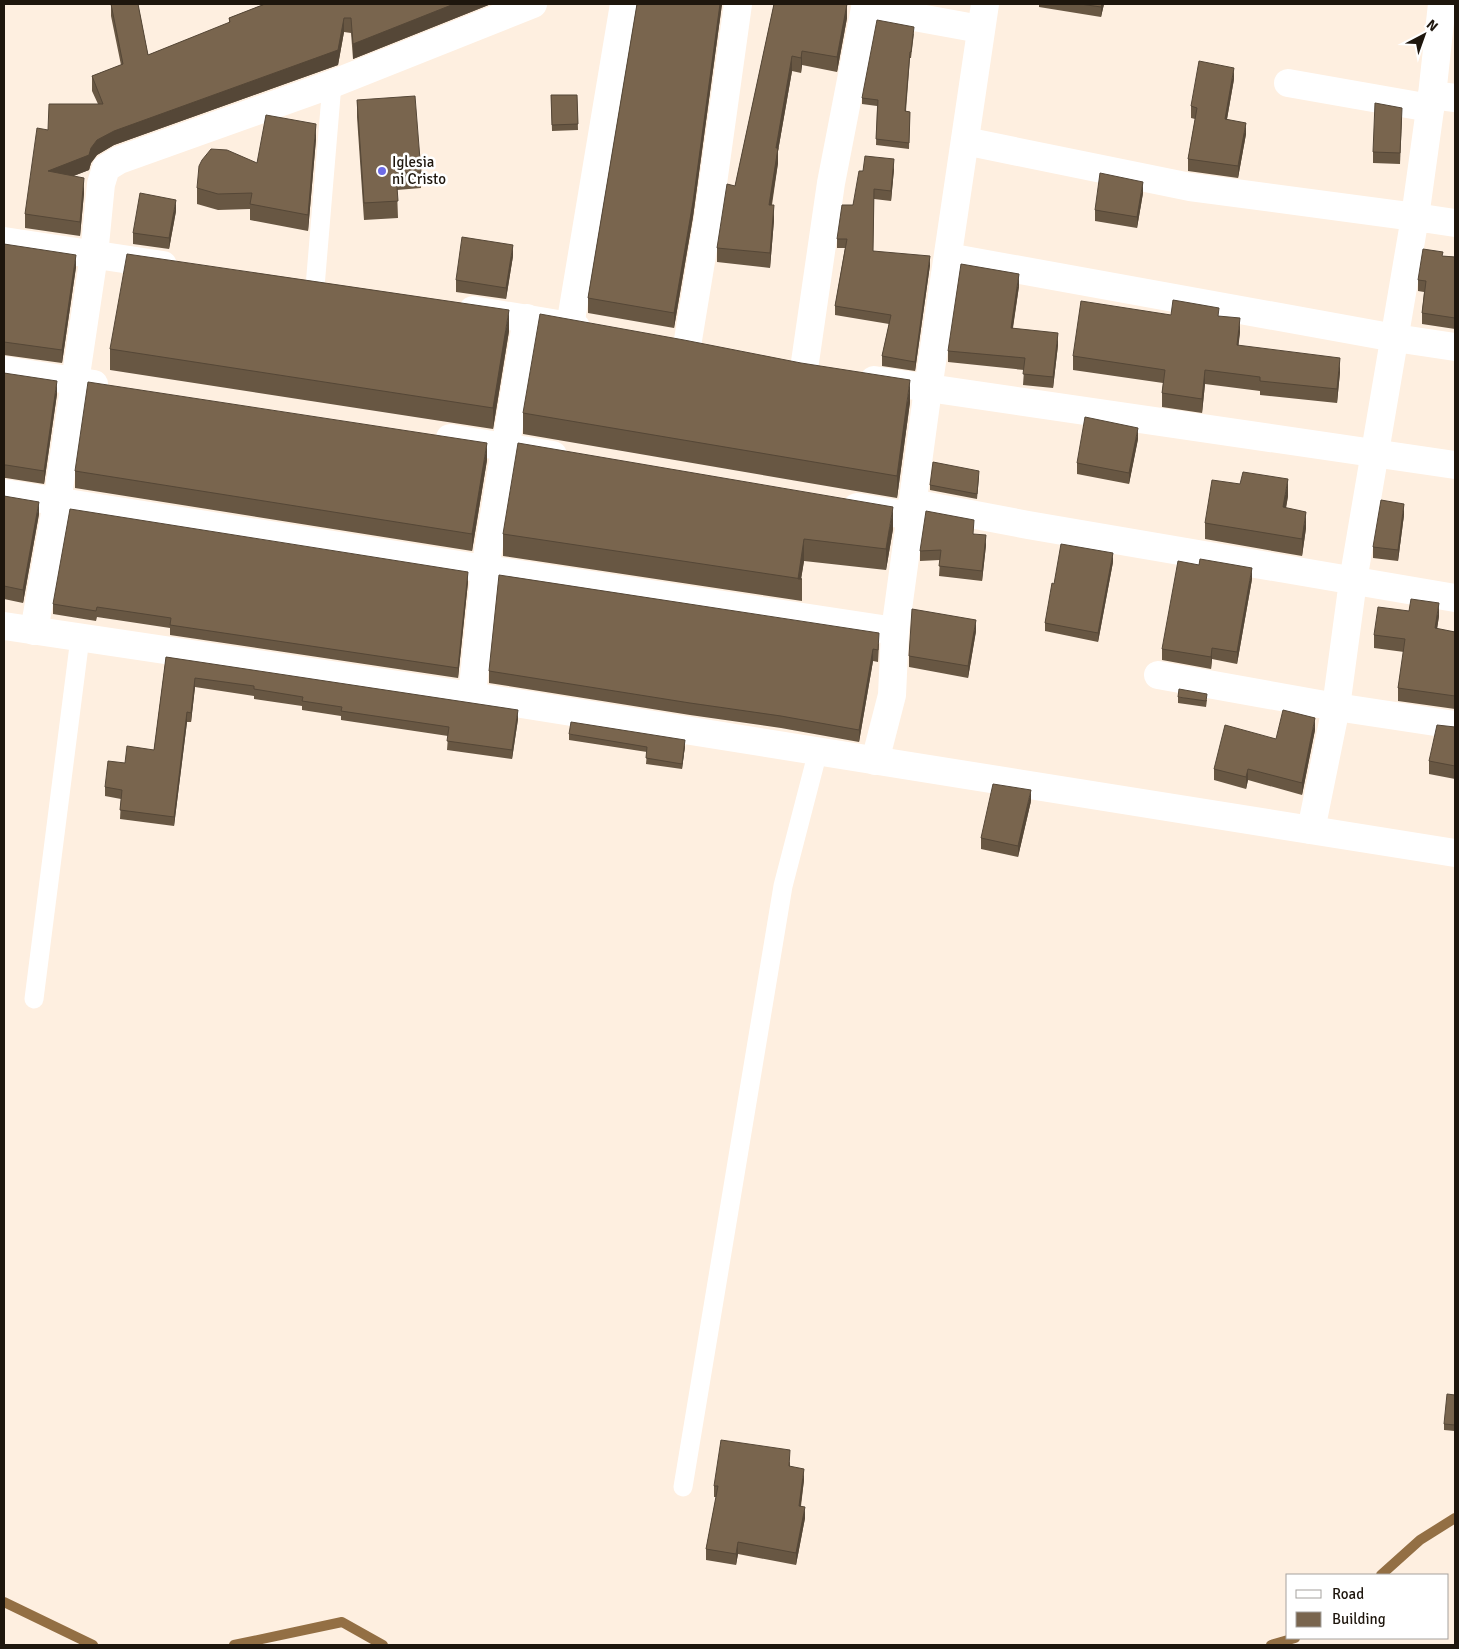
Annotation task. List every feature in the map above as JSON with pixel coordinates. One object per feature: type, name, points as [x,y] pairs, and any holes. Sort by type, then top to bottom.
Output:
[{"type":"street","points":[[34,631],[57,502],[94,255],[101,184],[106,168],[119,160],[332,84],[533,4]]},
{"type":"street","points":[[570,326],[624,4]]},
{"type":"street","points":[[660,342],[696,348],[708,219],[738,4]]},
{"type":"street","points":[[1311,830],[1336,707],[1353,581],[1415,217],[1439,100],[1442,4]]},
{"type":"street","points":[[875,761],[892,695],[895,631],[928,389],[982,16],[857,5],[831,183],[794,367],[928,389],[1455,465]]},
{"type":"street","points":[[1288,83],[1439,100]]},
{"type":"street","points":[[965,140],[1190,187],[1455,223]]},
{"type":"street","points":[[4,241],[190,269]]},
{"type":"street","points":[[948,257],[1395,338],[1455,347]]},
{"type":"street","points":[[286,283],[325,288]]},
{"type":"street","points":[[450,307],[527,318],[597,331]]},
{"type":"street","points":[[472,696],[485,569],[527,318]]},
{"type":"street","points":[[4,370],[114,387]]},
{"type":"street","points":[[427,435],[580,460]]},
{"type":"street","points":[[4,493],[895,631]]},
{"type":"street","points":[[833,502],[912,509],[1038,527],[1455,598]]},
{"type":"street","points":[[4,626],[472,696],[1455,853]]},
{"type":"street","points":[[1158,675],[1336,707],[1455,724]]},
{"type":"lane","points":[[325,288],[332,84]]},
{"type":"lane","points":[[34,999],[80,638]]},
{"type":"lane","points":[[683,1487],[783,886],[818,751]]},
{"type":"building","points":[[111,4],[138,4],[148,55],[230,22],[229,18],[265,4],[454,4],[353,44],[351,18],[344,18],[338,50],[114,131],[97,140],[91,148],[89,155],[48,171],[84,178],[80,222],[25,214],[37,128],[48,130],[49,104],[103,104],[92,76],[123,64]]},
{"type":"building","points":[[637,4],[720,4],[693,202],[674,313],[588,298]]},
{"type":"building","points":[[774,4],[847,4],[837,57],[802,51],[801,58],[792,56],[776,148],[778,148],[769,205],[774,205],[770,253],[717,248],[727,184],[735,186]]},
{"type":"building","points":[[1080,4],[1102,4],[1101,7]]},
{"type":"building","points":[[877,20],[914,27],[905,111],[910,112],[909,143],[876,139],[878,100],[862,98]]},
{"type":"building","points":[[1199,61],[1234,68],[1225,119],[1246,123],[1238,166],[1188,159],[1197,108],[1191,106]]},
{"type":"building","points":[[551,95],[577,95],[578,124],[552,125]]},
{"type":"building","points":[[415,96],[421,172],[396,173],[398,201],[364,203],[357,100]]},
{"type":"building","points":[[1375,103],[1402,108],[1400,153],[1373,152]]},
{"type":"building","points":[[266,115],[316,124],[308,215],[250,204],[252,193],[218,194],[197,188],[199,166],[211,149],[227,150],[257,163]]},
{"type":"building","points":[[865,156],[894,159],[891,191],[874,189],[873,251],[930,256],[915,362],[882,356],[891,315],[835,306],[847,239],[837,239],[842,205],[853,205],[859,171],[863,171]]},
{"type":"building","points":[[1100,173],[1143,182],[1137,217],[1095,210]]},
{"type":"building","points":[[140,193],[176,200],[169,238],[133,233]]},
{"type":"building","points":[[462,237],[513,245],[506,288],[456,280]]},
{"type":"building","points":[[4,244],[76,255],[62,350],[4,342]]},
{"type":"building","points":[[1423,249],[1443,252],[1442,256],[1455,257],[1455,318],[1422,313],[1426,281],[1418,280]]},
{"type":"building","points":[[127,254],[509,310],[493,408],[110,349]]},
{"type":"building","points":[[961,264],[1019,274],[1011,328],[1058,333],[1053,377],[1023,374],[1025,358],[948,351]]},
{"type":"building","points":[[1173,300],[1219,308],[1218,316],[1240,318],[1237,345],[1340,358],[1337,389],[1260,381],[1260,377],[1205,370],[1202,399],[1162,393],[1165,370],[1073,356],[1081,301],[1171,315]]},
{"type":"building","points":[[540,314],[801,363],[910,380],[897,476],[523,413]]},
{"type":"building","points":[[4,373],[57,381],[44,471],[4,465]]},
{"type":"building","points":[[88,382],[487,443],[472,534],[75,471]]},
{"type":"building","points":[[1085,417],[1138,428],[1129,473],[1077,463]]},
{"type":"building","points":[[518,443],[893,507],[886,549],[804,539],[798,578],[503,534]]},
{"type":"building","points":[[933,462],[979,471],[977,494],[930,485]]},
{"type":"building","points":[[1243,472],[1288,479],[1283,507],[1306,512],[1302,539],[1205,523],[1212,480],[1240,484]]},
{"type":"building","points":[[4,496],[39,502],[23,590],[4,586]]},
{"type":"building","points":[[1381,500],[1404,504],[1398,550],[1373,547]]},
{"type":"building","points":[[70,509],[468,572],[458,668],[170,625],[171,618],[97,607],[96,611],[53,604]]},
{"type":"building","points":[[926,511],[974,520],[973,534],[986,535],[982,571],[939,566],[941,550],[920,551]]},
{"type":"building","points":[[1061,544],[1113,553],[1098,633],[1045,623]]},
{"type":"building","points":[[1200,559],[1252,568],[1237,652],[1212,648],[1211,657],[1162,649],[1178,561],[1199,565]]},
{"type":"building","points":[[499,575],[879,633],[878,650],[873,649],[859,730],[781,716],[489,671]]},
{"type":"building","points":[[1411,599],[1439,603],[1435,628],[1455,632],[1455,696],[1398,688],[1405,639],[1374,635],[1378,607],[1409,611]]},
{"type":"building","points":[[912,609],[976,620],[968,666],[909,656]]},
{"type":"building","points":[[166,657],[518,710],[512,750],[447,741],[449,727],[341,711],[342,707],[302,701],[303,697],[254,689],[254,686],[195,678],[191,713],[187,712],[174,817],[120,810],[122,790],[105,787],[108,761],[125,763],[127,746],[154,750]]},
{"type":"building","points":[[1179,689],[1207,694],[1206,701],[1178,697]]},
{"type":"building","points":[[1283,710],[1315,718],[1302,783],[1248,769],[1246,777],[1214,769],[1225,725],[1276,739]]},
{"type":"building","points":[[571,722],[685,740],[682,764],[646,758],[647,747],[569,734]]},
{"type":"building","points":[[1437,725],[1455,727],[1455,766],[1429,761]]},
{"type":"building","points":[[993,784],[1031,790],[1018,846],[981,838]]},
{"type":"building","points":[[1447,1394],[1455,1395],[1455,1425],[1444,1424]]},
{"type":"building","points":[[721,1440],[790,1450],[789,1466],[804,1469],[799,1506],[805,1507],[796,1553],[738,1542],[736,1554],[706,1549],[718,1486],[714,1486]]},
{"type":"waterway","points":[[1382,1574],[1420,1540],[1455,1518]]},
{"type":"waterway","points":[[4,1602],[93,1645]]},
{"type":"waterway","points":[[234,1645],[342,1622],[383,1645]]},
{"type":"waterway","points":[[1271,1645],[1292,1639]]},
{"type":"place","name":"Iglesia ni Cristo","points":[[382,171]]}]
